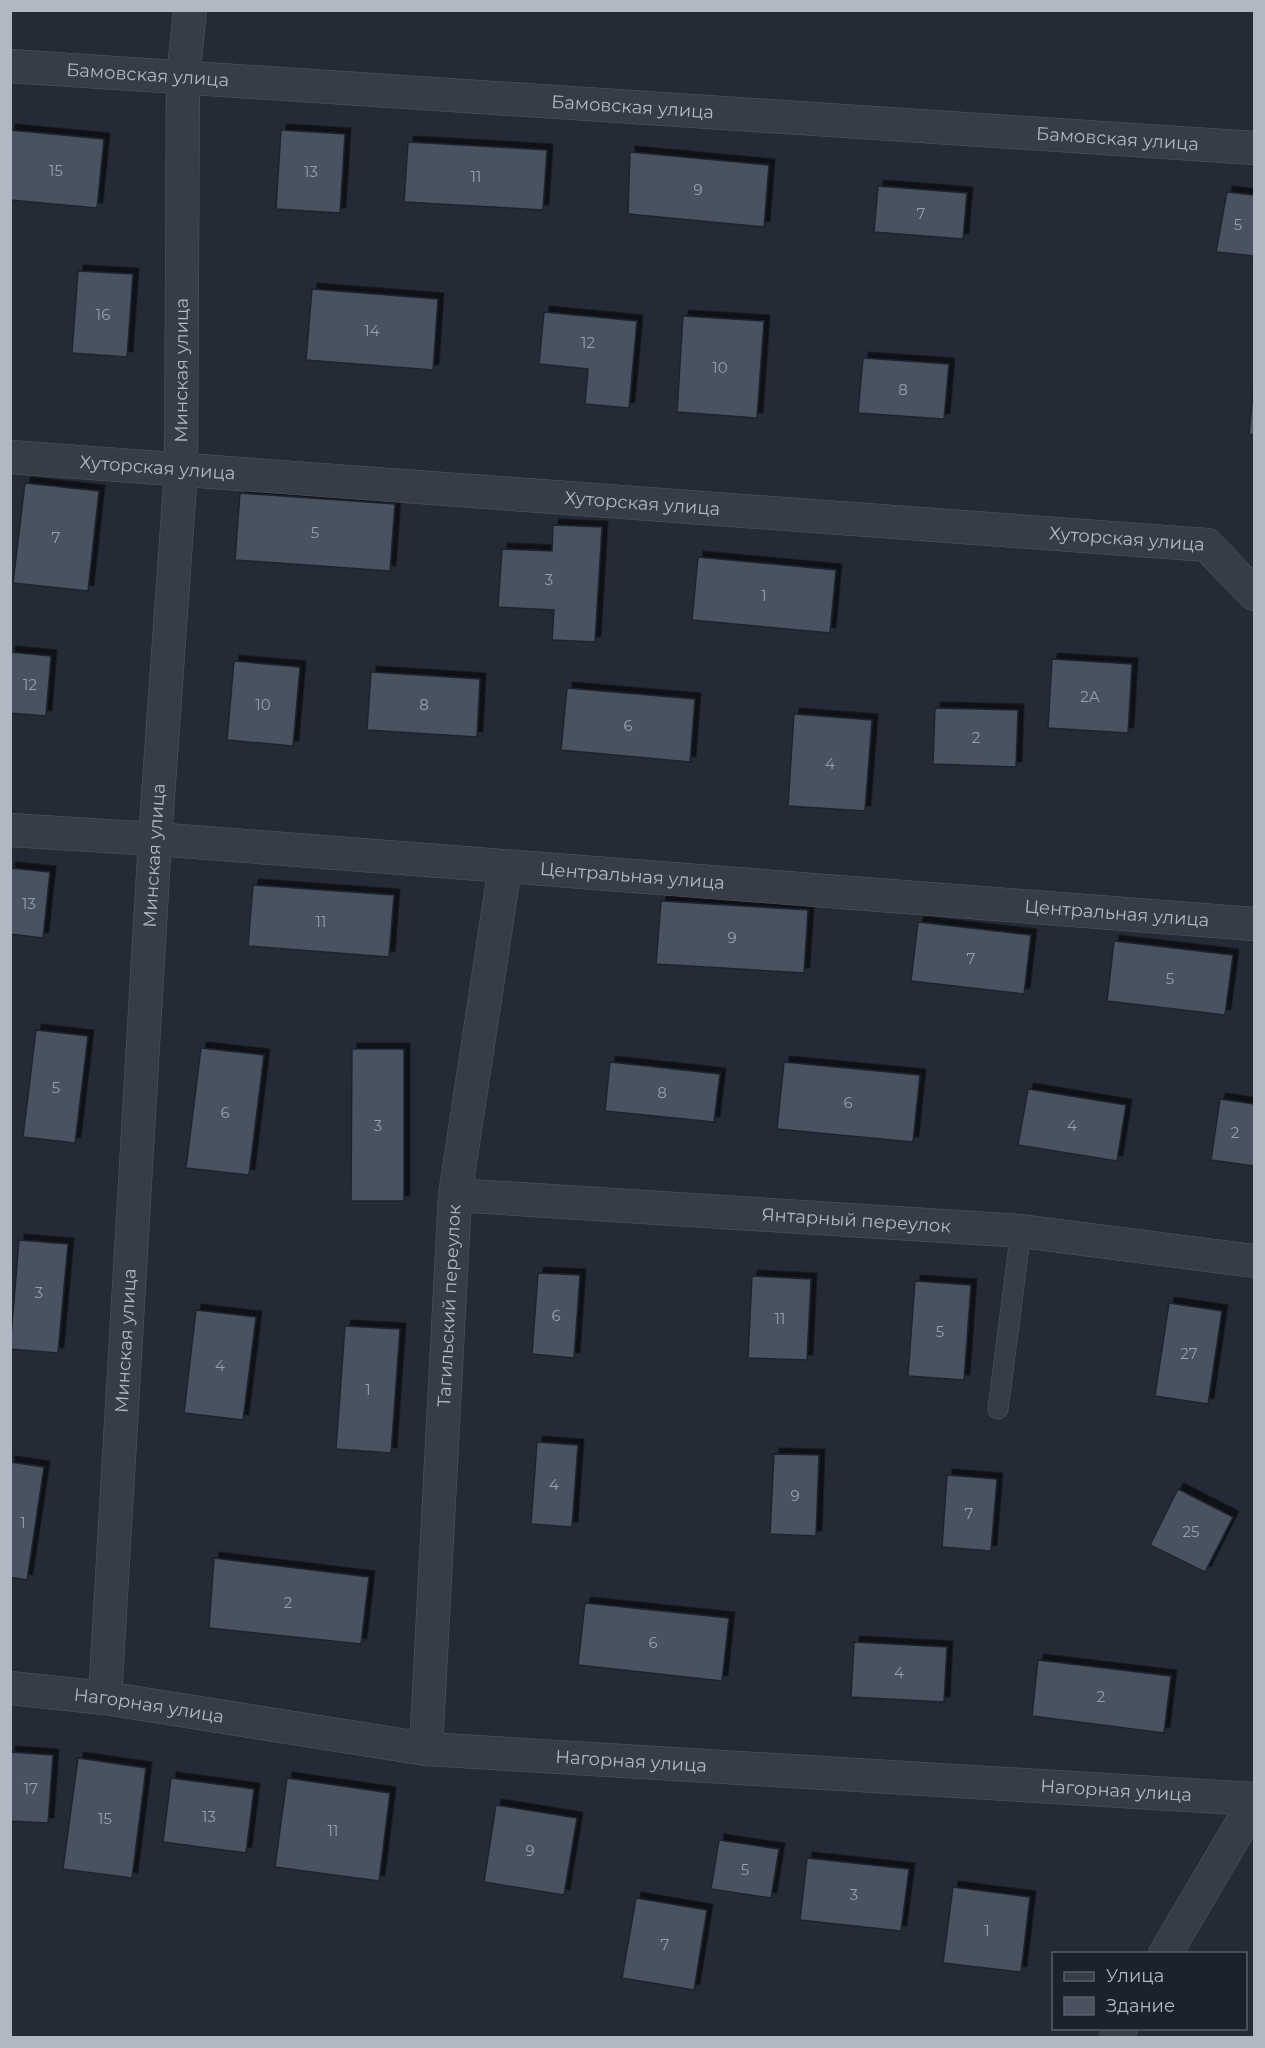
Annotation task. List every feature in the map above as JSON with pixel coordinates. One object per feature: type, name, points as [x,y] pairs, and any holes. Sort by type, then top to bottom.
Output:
[{"type":"street","name":"Минская улица","points":[[105,1698],[155,838],[181,471],[183,78],[190,10]]},
{"type":"street","name":"Бамовская улица","points":[[10,66],[1254,148]]},
{"type":"street","name":"Хуторская улица","points":[[10,457],[1207,545],[1254,594]]},
{"type":"street","name":"Центральная улица","points":[[10,830],[155,838],[1254,924]]},
{"type":"street","name":"Тагильский переулок","points":[[426,1749],[455,1195],[505,867]]},
{"type":"street","name":"Янтарный переулок","points":[[455,1195],[1021,1232],[1254,1261]]},
{"type":"street","name":"Нагорная улица","points":[[10,1688],[105,1698],[426,1749],[1254,1801]]},
{"type":"street","points":[[1166,1952],[1254,1801]]},
{"type":"lane","points":[[998,1409],[1021,1232]]},
{"type":"building","points":[[10,130],[104,139],[97,208],[10,200]]},
{"type":"building","points":[[281,130],[345,134],[340,213],[276,209]]},
{"type":"building","points":[[408,142],[547,150],[543,210],[404,202]]},
{"type":"building","points":[[630,152],[769,165],[764,227],[628,214]]},
{"type":"building","points":[[878,186],[967,193],[963,239],[874,232]]},
{"type":"building","points":[[1227,192],[1254,195],[1254,256],[1216,252]]},
{"type":"building","points":[[78,271],[133,274],[127,357],[72,353]]},
{"type":"building","points":[[312,289],[438,299],[433,370],[306,360]]},
{"type":"building","points":[[544,312],[637,321],[629,408],[585,404],[588,369],[539,364]]},
{"type":"building","points":[[683,316],[764,321],[757,418],[677,412]]},
{"type":"building","points":[[863,358],[949,364],[944,419],[858,413]]},
{"type":"building","points":[[1254,383],[1254,435],[1249,434]]},
{"type":"building","points":[[25,483],[99,491],[88,591],[13,583]]},
{"type":"building","points":[[240,493],[395,504],[390,571],[235,560]]},
{"type":"building","points":[[553,525],[602,527],[595,642],[552,640],[554,610],[498,607],[502,549],[552,551]]},
{"type":"building","points":[[698,557],[836,570],[830,633],[692,620]]},
{"type":"building","points":[[10,652],[51,656],[46,716],[10,713]]},
{"type":"building","points":[[1052,659],[1132,664],[1128,733],[1048,728]]},
{"type":"building","points":[[234,661],[300,667],[293,746],[227,740]]},
{"type":"building","points":[[371,672],[480,679],[477,737],[367,730]]},
{"type":"building","points":[[567,688],[695,699],[690,762],[561,750]]},
{"type":"building","points":[[935,708],[1018,710],[1016,767],[933,764]]},
{"type":"building","points":[[794,714],[872,720],[865,811],[788,806]]},
{"type":"building","points":[[10,868],[50,872],[43,938],[10,934]]},
{"type":"building","points":[[253,885],[394,895],[389,957],[248,946]]},
{"type":"building","points":[[661,901],[808,910],[804,973],[656,964]]},
{"type":"building","points":[[918,922],[1031,935],[1024,994],[911,981]]},
{"type":"building","points":[[1114,941],[1233,955],[1225,1015],[1107,1001]]},
{"type":"building","points":[[36,1030],[88,1036],[75,1143],[23,1137]]},
{"type":"building","points":[[201,1048],[264,1055],[249,1175],[186,1168]]},
{"type":"building","points":[[352,1049],[404,1049],[404,1201],[351,1201]]},
{"type":"building","points":[[610,1062],[720,1074],[714,1122],[605,1111]]},
{"type":"building","points":[[784,1062],[920,1075],[913,1142],[777,1129]]},
{"type":"building","points":[[1028,1089],[1126,1105],[1117,1161],[1018,1145]]},
{"type":"building","points":[[1220,1099],[1254,1104],[1254,1166],[1211,1160]]},
{"type":"building","points":[[19,1240],[68,1244],[58,1353],[10,1349]]},
{"type":"building","points":[[538,1273],[580,1275],[574,1358],[532,1354]]},
{"type":"building","points":[[752,1276],[811,1279],[807,1360],[748,1358]]},
{"type":"building","points":[[915,1281],[971,1285],[964,1380],[908,1376]]},
{"type":"building","points":[[1169,1303],[1222,1311],[1208,1404],[1155,1396]]},
{"type":"building","points":[[196,1310],[256,1317],[243,1420],[184,1413]]},
{"type":"building","points":[[345,1326],[400,1329],[391,1453],[336,1449]]},
{"type":"building","points":[[537,1442],[578,1445],[572,1527],[531,1524]]},
{"type":"building","points":[[774,1454],[819,1455],[816,1536],[770,1534]]},
{"type":"building","points":[[10,1462],[44,1467],[27,1580],[10,1577]]},
{"type":"building","points":[[947,1475],[997,1479],[991,1551],[942,1547]]},
{"type":"building","points":[[1178,1489],[1233,1517],[1205,1572],[1150,1545]]},
{"type":"building","points":[[214,1558],[369,1577],[361,1644],[209,1628]]},
{"type":"building","points":[[585,1603],[729,1618],[722,1681],[578,1665]]},
{"type":"building","points":[[854,1642],[947,1647],[944,1702],[851,1697]]},
{"type":"building","points":[[1038,1660],[1171,1676],[1164,1733],[1032,1716]]},
{"type":"building","points":[[10,1752],[53,1755],[48,1823],[10,1821]]},
{"type":"building","points":[[78,1758],[146,1768],[132,1878],[63,1869]]},
{"type":"building","points":[[171,1778],[254,1789],[246,1853],[163,1842]]},
{"type":"building","points":[[287,1778],[390,1793],[379,1881],[275,1867]]},
{"type":"building","points":[[496,1805],[577,1818],[564,1895],[484,1882]]},
{"type":"building","points":[[719,1840],[779,1849],[771,1898],[711,1889]]},
{"type":"building","points":[[807,1858],[909,1869],[901,1931],[800,1920]]},
{"type":"building","points":[[953,1887],[1030,1897],[1021,1972],[943,1963]]},
{"type":"building","points":[[636,1898],[707,1910],[694,1990],[622,1978]]}]
